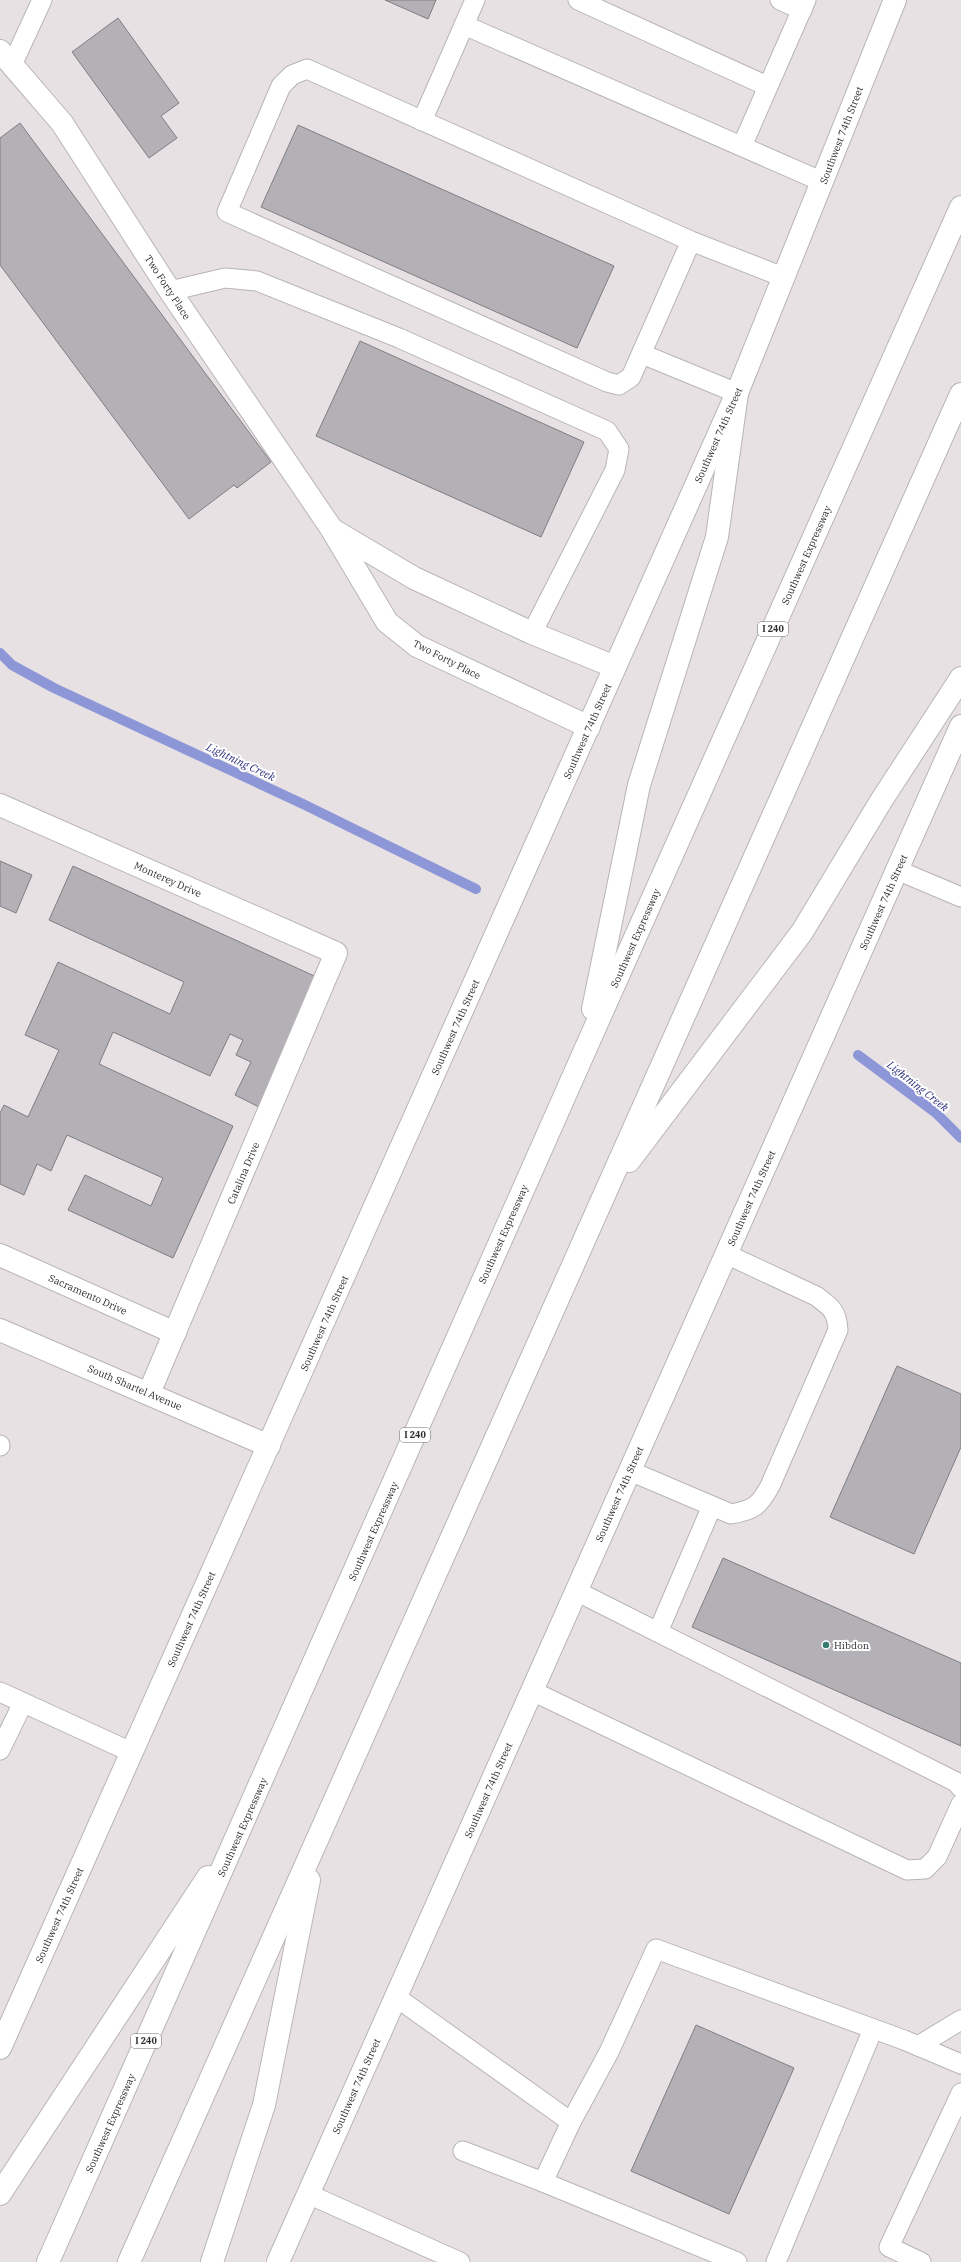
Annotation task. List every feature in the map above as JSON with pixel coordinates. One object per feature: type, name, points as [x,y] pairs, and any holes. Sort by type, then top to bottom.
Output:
[{"type":"main road","name":"Southwest 74th Street","points":[[3,2034],[269,1446],[737,393],[823,182],[894,0]]},
{"type":"main road","name":"Two Forty Place","points":[[6,58],[62,123],[170,291],[331,528],[387,622],[417,646],[589,727]]},
{"type":"main road","name":"Southwest Expressway","points":[[48,2262],[245,1821],[585,1050],[961,207]]},
{"type":"main road","points":[[585,1050],[639,784],[717,536],[737,393]]},
{"type":"main road","points":[[129,2262],[961,394]]},
{"type":"main road","name":"Two Forty Place","points":[[331,528],[414,578],[532,633],[615,667]]},
{"type":"main road","points":[[606,1190],[802,932],[881,801],[961,678]]},
{"type":"main road","name":"Southwest 74th Street","points":[[278,2262],[961,726]]},
{"type":"main road","name":"Monterey Drive","points":[[0,805],[336,954]]},
{"type":"main road","name":"Catalina Drive","points":[[149,1393],[336,954]]},
{"type":"main road","name":"Sacramento Drive","points":[[0,1255],[175,1333]]},
{"type":"main road","name":"South Shartel Avenue","points":[[0,1330],[269,1446]]},
{"type":"main road","points":[[0,2194],[245,1821]]},
{"type":"main road","points":[[212,2262],[264,2105],[317,1840]]},
{"type":"lane","points":[[6,58],[42,0]]},
{"type":"lane","points":[[422,121],[475,0]]},
{"type":"lane","points":[[578,0],[767,86]]},
{"type":"lane","points":[[742,146],[767,86],[804,5],[780,0]]},
{"type":"lane","points":[[464,25],[823,182]]},
{"type":"lane","points":[[691,241],[631,377],[619,385],[607,382],[227,212],[281,86],[292,75],[307,69],[691,241],[783,277]]},
{"type":"lane","points":[[170,291],[225,278],[257,281],[399,338],[607,431],[619,449],[615,470],[532,633]]},
{"type":"lane","points":[[642,354],[737,393]]},
{"type":"lane","points":[[897,870],[961,897]]},
{"type":"lane","points":[[630,1471],[731,1514],[744,1512],[761,1503],[838,1330],[837,1315],[827,1304],[816,1296],[726,1254]]},
{"type":"lane","points":[[658,1632],[712,1506]]},
{"type":"lane","points":[[576,1591],[956,1782],[961,1788]]},
{"type":"lane","points":[[532,1691],[907,1870],[925,1869],[938,1857],[961,1804]]},
{"type":"lane","points":[[0,1692],[131,1752]]},
{"type":"lane","points":[[0,1750],[23,1703]]},
{"type":"lane","points":[[543,2182],[571,2122],[609,2052],[656,1949],[873,2028],[961,2064]]},
{"type":"lane","points":[[396,1997],[571,2122]]},
{"type":"lane","points":[[918,2046],[961,2020]]},
{"type":"lane","points":[[776,2262],[873,2028]]},
{"type":"lane","points":[[921,2262],[888,2255],[961,2093]]},
{"type":"lane","points":[[463,2151],[543,2182],[737,2262]]},
{"type":"lane","points":[[308,2194],[460,2262]]},
{"type":"building","points":[[385,0],[436,0],[428,19]]},
{"type":"building","points":[[118,18],[179,103],[161,116],[177,138],[149,158],[72,52]]},
{"type":"building","points":[[20,123],[271,462],[237,488],[234,485],[189,519],[0,265],[0,138]]},
{"type":"building","points":[[298,125],[614,266],[577,348],[261,207]]},
{"type":"building","points":[[360,341],[584,442],[541,537],[316,436]]},
{"type":"building","points":[[0,861],[32,875],[16,913],[0,906]]},
{"type":"building","points":[[73,866],[321,979],[261,1108],[235,1095],[251,1062],[236,1055],[243,1040],[230,1034],[210,1076],[113,1032],[99,1064],[233,1126],[173,1258],[68,1210],[85,1175],[151,1206],[163,1178],[67,1135],[51,1171],[37,1164],[24,1195],[0,1184],[0,1113],[4,1105],[28,1117],[59,1050],[25,1035],[58,962],[170,1014],[184,982],[49,920]]},
{"type":"building","points":[[897,1366],[961,1394],[961,1447],[914,1554],[830,1517]]},
{"type":"building","name":"Hibdon","points":[[723,1558],[961,1663],[961,1746],[692,1627]]},
{"type":"building","points":[[696,2025],[794,2068],[729,2214],[631,2171]]},
{"type":"waterway","name":"Lightning Creek","points":[[0,653],[12,665],[54,688],[303,804],[476,889]]},
{"type":"waterway","name":"Lightning Creek","points":[[858,1055],[936,1113],[961,1138]]},
{"type":"place","name":"Hibdon","points":[[826,1645]]}]
